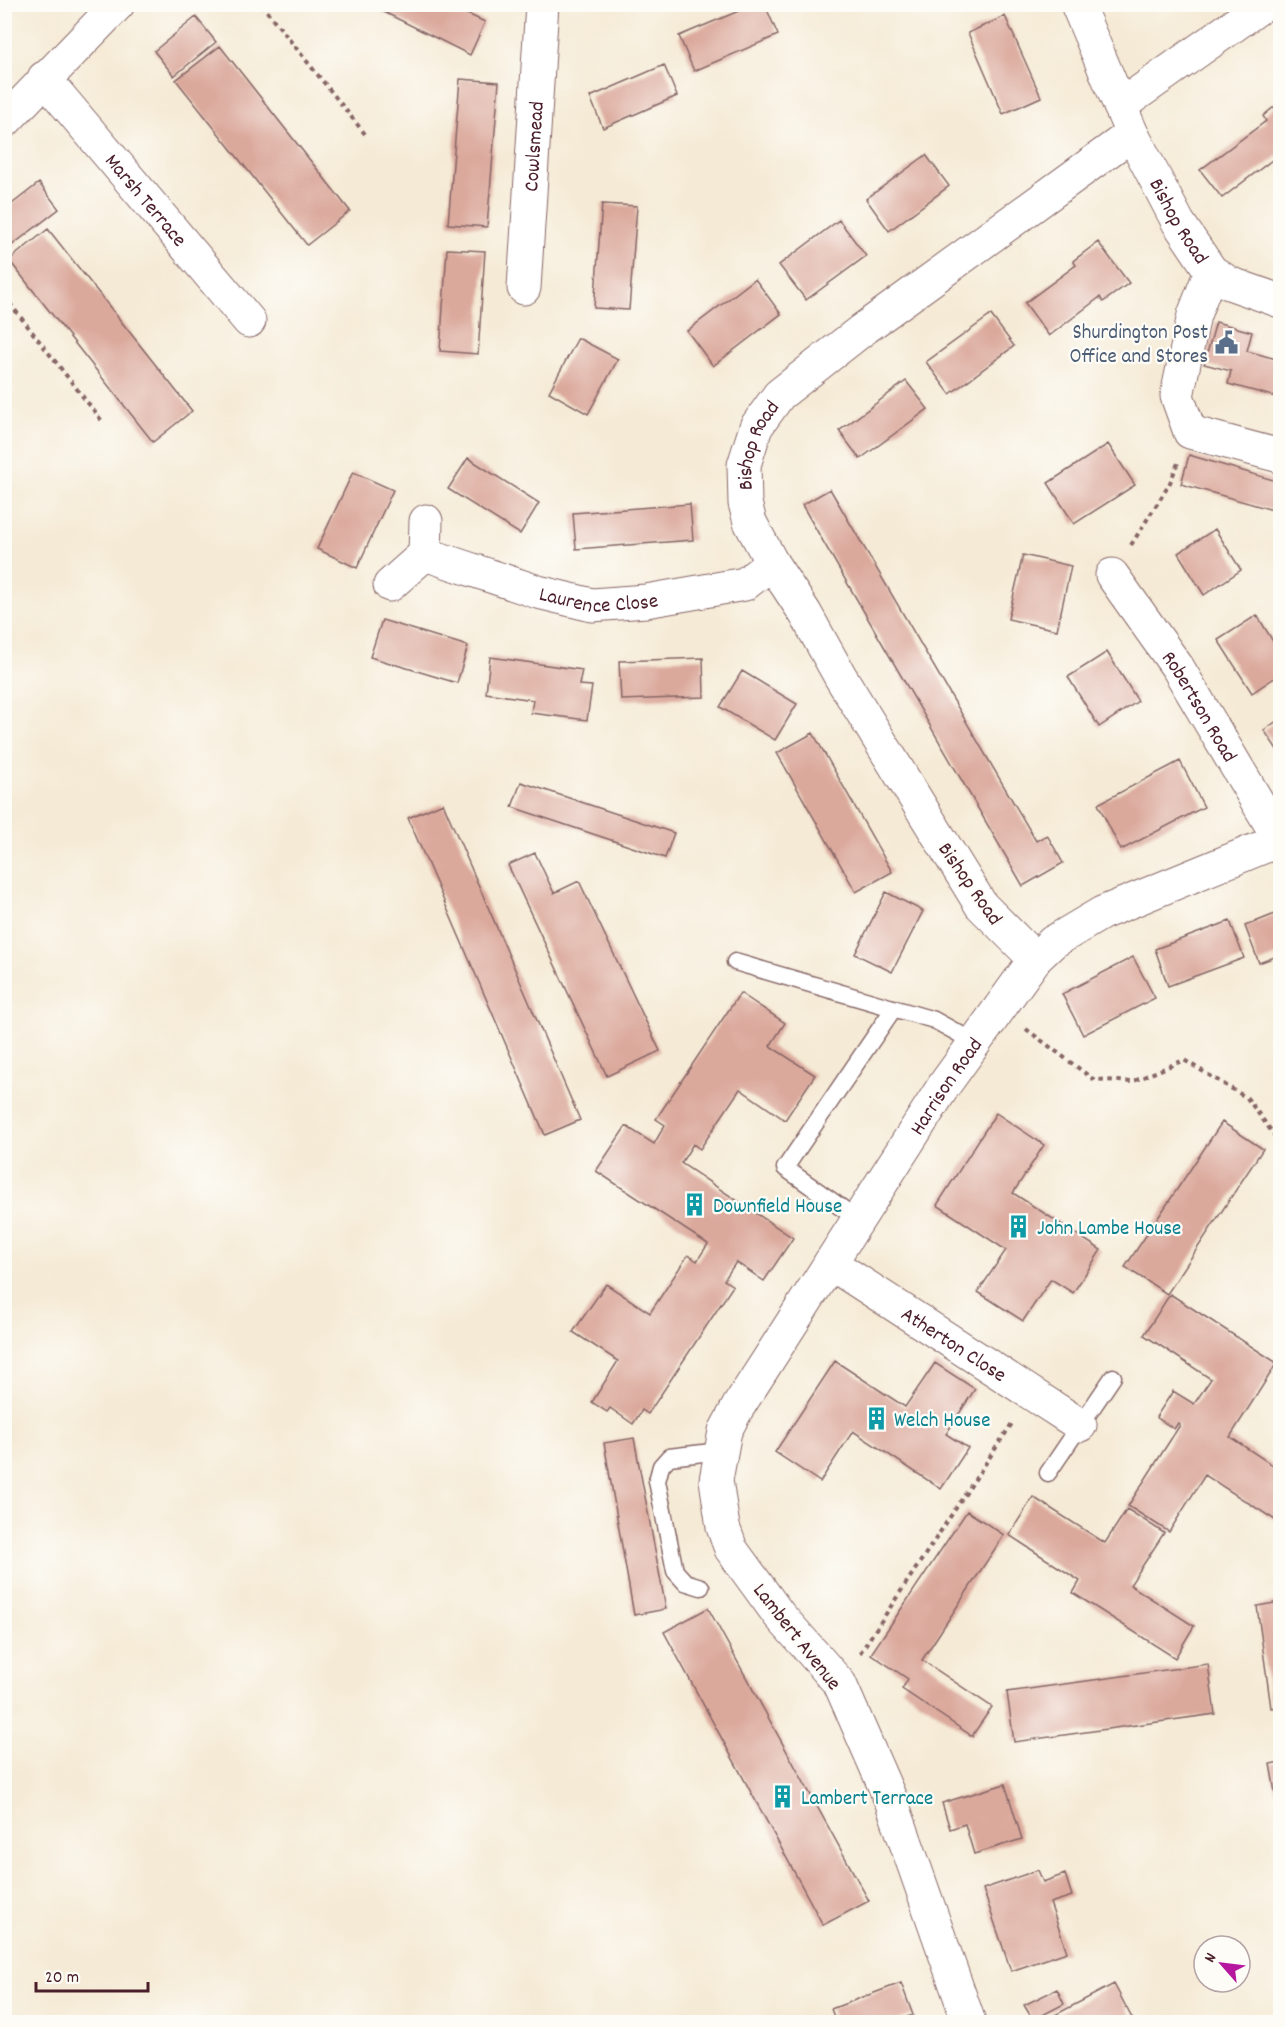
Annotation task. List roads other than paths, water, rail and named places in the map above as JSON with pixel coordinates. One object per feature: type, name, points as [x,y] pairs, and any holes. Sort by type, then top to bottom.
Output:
[{"type":"street","points":[[4,122],[44,78],[118,4]]},
{"type":"street","name":"Cowlsmead","points":[[524,288],[542,4]]},
{"type":"street","name":"Bishop Road","points":[[1077,4],[1126,120],[1178,222],[1211,272],[1229,283],[1281,301]]},
{"type":"street","name":"Bishop Road","points":[[1035,959],[981,905],[840,676],[805,612],[772,563],[750,522],[743,484],[749,446],[766,410],[779,395],[1126,120],[1264,4]]},
{"type":"street","name":"Marsh Terrace","points":[[44,78],[249,321]]},
{"type":"street","points":[[1211,272],[1194,315],[1177,396],[1190,432],[1281,456]]},
{"type":"street","points":[[390,585],[425,554],[426,521]]},
{"type":"street","name":"Laurence Close","points":[[425,554],[538,592],[592,605],[646,601],[745,584],[772,563]]},
{"type":"street","name":"Robertson Road","points":[[1112,575],[1178,668],[1280,840]]},
{"type":"street","name":"Harrison Road","points":[[720,1451],[725,1431],[738,1407],[830,1263],[974,1042],[1035,959],[1053,942],[1102,913],[1280,840]]},
{"type":"street","name":"Atherton Close","points":[[830,1263],[1080,1425]]},
{"type":"street","name":"Lambert Avenue","points":[[720,1451],[716,1479],[718,1504],[731,1549],[779,1615],[840,1684],[892,1803],[969,2022]]},
{"type":"lane","points":[[735,962],[934,1020],[974,1042]]},
{"type":"lane","points":[[859,1220],[785,1168],[894,1008]]},
{"type":"lane","points":[[1048,1473],[1113,1377]]},
{"type":"lane","points":[[701,1587],[685,1582],[675,1571],[657,1481],[661,1466],[669,1457],[720,1451]]},
{"type":"place","name":"Shurdington Post Office and Stores","points":[[1226,343]]},
{"type":"place","name":"Downfield House","points":[[695,1205]]},
{"type":"place","name":"John Lambe House","points":[[1019,1227]]},
{"type":"place","name":"Welch House","points":[[876,1419]]},
{"type":"place","name":"Lambert Terrace","points":[[783,1797]]}]
